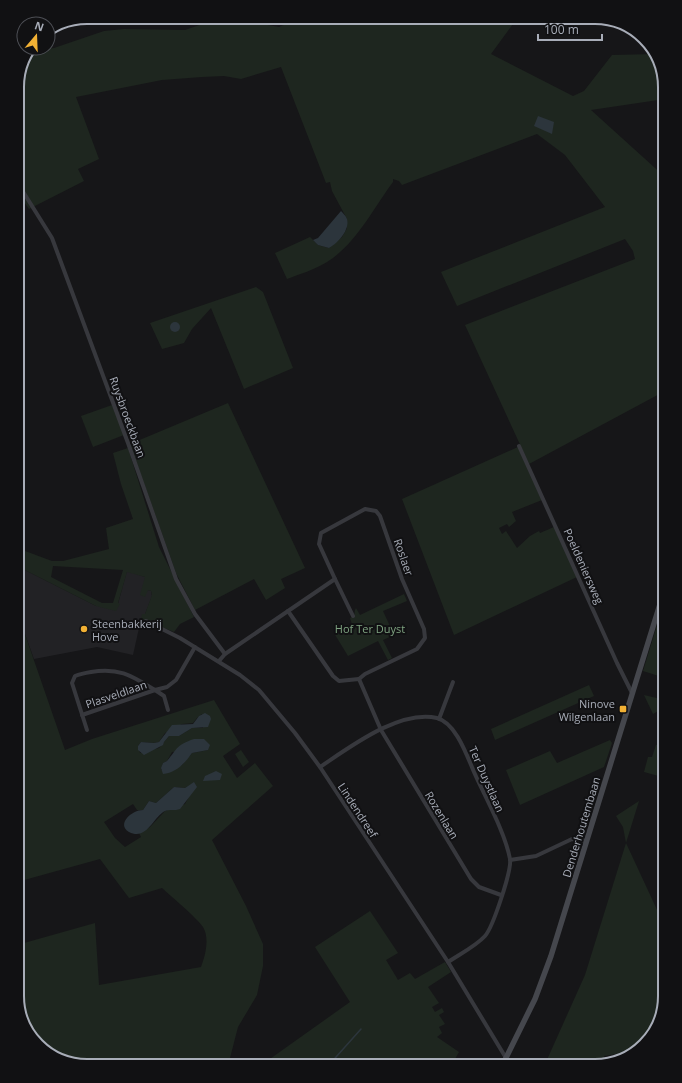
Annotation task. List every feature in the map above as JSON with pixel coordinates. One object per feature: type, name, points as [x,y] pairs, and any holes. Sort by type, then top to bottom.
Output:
[{"type":"street","name":"Ruysbroeckbaan","points":[[24,193],[52,238],[128,443],[176,579],[195,614],[225,654]]},
{"type":"street","name":"Poeldeniersweg","points":[[519,446],[617,663],[632,692]]},
{"type":"street","name":"Roslaer","points":[[288,611],[333,676],[339,681],[346,682],[359,679],[365,674],[417,649],[425,638],[424,629],[402,579],[380,516],[376,511],[365,509],[321,533],[319,544],[353,616]]},
{"type":"street","points":[[219,661],[225,654],[335,579]]},
{"type":"street","name":"Denderhoutembaan","points":[[506,1058],[535,999],[569,900],[658,610]]},
{"type":"street","name":"Lindendreef","points":[[146,621],[195,647],[240,675],[258,690],[295,733],[320,767],[448,962],[506,1058]]},
{"type":"street","name":"Plasveldlaan","points":[[82,715],[167,686],[176,680],[195,647]]},
{"type":"street","name":"Plasveldlaan","points":[[87,730],[72,683],[73,679],[78,675],[101,670],[116,670],[127,674],[164,696],[168,710]]},
{"type":"street","points":[[359,679],[381,730]]},
{"type":"street","points":[[320,767],[381,730],[416,717],[439,719],[453,682]]},
{"type":"street","name":"Ter Duystlaan","points":[[439,719],[453,730],[463,746],[504,840],[510,860]]},
{"type":"street","name":"Rozenlaan","points":[[381,730],[470,879],[479,887],[501,895]]},
{"type":"street","points":[[448,962],[486,935],[492,925],[510,860],[536,856],[572,839],[587,841]]},
{"type":"shaded area","points":[[538,116],[554,122],[552,134],[534,126]]},
{"type":"shaded area","points":[[341,211],[347,218],[347,227],[345,232],[336,243],[329,248],[318,245],[313,240],[318,238]]},
{"type":"shaded area","points":[[173,322],[177,322],[180,327],[177,332],[173,332],[170,329],[170,325]]},
{"type":"shaded area","points":[[24,570],[96,606],[118,604],[127,571],[145,577],[148,590],[151,591],[152,596],[145,614],[141,619],[133,655],[97,647],[34,659],[24,631]]},
{"type":"shaded area","points":[[205,713],[210,716],[211,719],[208,727],[192,728],[179,736],[169,736],[163,745],[144,755],[138,750],[138,746],[141,742],[159,742],[172,725],[193,724],[199,716]]},
{"type":"shaded area","points":[[194,739],[204,739],[210,745],[208,750],[192,753],[176,770],[163,774],[161,768],[163,763],[167,761],[180,745]]},
{"type":"shaded area","points":[[216,771],[222,774],[220,780],[203,781],[205,776]]},
{"type":"shaded area","points":[[194,782],[197,787],[180,809],[165,811],[145,831],[141,833],[135,834],[125,829],[124,825],[127,818],[134,812],[143,810],[149,801],[156,803],[174,787],[185,788]]},
{"type":"green space","points":[[203,24],[262,24],[279,27],[286,24],[513,24],[491,54],[573,96],[584,91],[612,55],[648,54],[655,67],[657,75],[658,100],[591,110],[658,171],[658,395],[529,464],[465,325],[635,259],[633,251],[625,239],[457,306],[441,272],[605,207],[565,155],[537,134],[402,185],[399,181],[393,179],[393,182],[347,246],[322,265],[287,279],[275,253],[310,237],[318,245],[329,248],[342,237],[347,228],[347,219],[332,191],[330,182],[326,183],[281,67],[241,79],[224,76],[162,80],[76,97],[99,159],[78,169],[84,181],[29,209],[24,202],[24,83],[26,71],[31,59],[33,56],[56,56],[56,47],[104,31],[124,29],[185,30]]},
{"type":"green space","points":[[256,287],[263,292],[293,368],[244,389],[211,308],[192,329],[184,343],[162,349],[150,323]]},
{"type":"green space","points":[[228,403],[305,568],[281,579],[285,588],[266,600],[254,579],[195,610],[176,573],[130,444]]},
{"type":"green space","points":[[112,405],[124,435],[93,447],[81,416]]},
{"type":"green space","points":[[518,447],[542,500],[512,512],[516,521],[509,527],[507,524],[499,528],[502,534],[506,531],[517,548],[530,536],[539,531],[540,533],[554,527],[577,577],[454,635],[402,499]]},
{"type":"green space","points":[[128,448],[159,547],[194,617],[180,624],[174,632],[141,619],[142,614],[145,614],[152,595],[151,591],[148,590],[145,597],[140,595],[145,577],[127,572],[118,603],[120,604],[116,611],[96,606],[24,570],[24,551],[52,561],[63,561],[109,549],[106,528],[133,519],[121,484],[113,453]],"holes":[[[53,566],[123,570],[113,603],[102,603],[51,577]]]},
{"type":"green space","name":"Hof Ter Duyst","points":[[404,594],[407,601],[383,611],[394,635],[383,640],[392,658],[388,660],[378,641],[348,656],[334,633],[352,624],[350,618],[354,616],[356,608],[360,615]]},
{"type":"green space","points":[[658,622],[658,676],[643,671]]},
{"type":"green space","points":[[24,631],[65,750],[92,739],[214,700],[240,744],[223,756],[237,778],[255,763],[273,786],[212,840],[246,906],[263,944],[263,966],[257,995],[238,1027],[230,1059],[75,1058],[67,1056],[52,1048],[35,1031],[27,1016],[25,1008],[24,943],[95,923],[99,985],[201,967],[205,953],[206,936],[200,923],[162,888],[129,898],[100,859],[24,880]],"holes":[[[202,714],[203,728],[192,728],[179,736],[169,736],[159,748],[140,753],[138,746],[141,742],[159,742],[165,733],[182,724],[193,723]],[[208,750],[192,753],[182,765],[161,770],[163,763],[167,761],[172,752]],[[192,784],[191,793],[185,804],[165,811],[150,827],[139,833],[141,837],[125,847],[115,838],[104,822],[133,804],[137,810],[143,810],[149,801],[156,803],[174,787],[185,788]]]},
{"type":"green space","points":[[589,685],[594,696],[495,740],[491,729]]},
{"type":"green space","points":[[644,695],[658,698],[658,711],[653,714]]},
{"type":"green space","points":[[610,740],[612,743],[604,767],[520,805],[506,770],[550,751],[557,763]]},
{"type":"green space","points":[[658,744],[658,776],[644,772],[648,757],[652,757],[656,745]]},
{"type":"green space","points":[[241,750],[249,762],[243,767],[235,754]]},
{"type":"green space","points":[[639,801],[626,843],[623,827],[616,816]]},
{"type":"green space","points":[[626,843],[658,912],[658,996],[655,1016],[642,1037],[630,1048],[620,1053],[595,1059],[547,1059],[585,975]]},
{"type":"green space","points":[[370,911],[398,953],[386,960],[398,980],[410,973],[415,979],[445,962],[451,972],[428,987],[439,1003],[432,1007],[435,1012],[442,1008],[444,1012],[439,1015],[445,1024],[439,1027],[442,1033],[437,1037],[459,1052],[455,1059],[270,1059],[350,1002],[315,947]]},
{"type":"waterway","points":[[334,1059],[361,1029]]},
{"type":"place","name":"Steenbakkerij Hove","points":[[84,629]]},
{"type":"place","name":"Ninove Wilgenlaan","points":[[623,709]]}]
